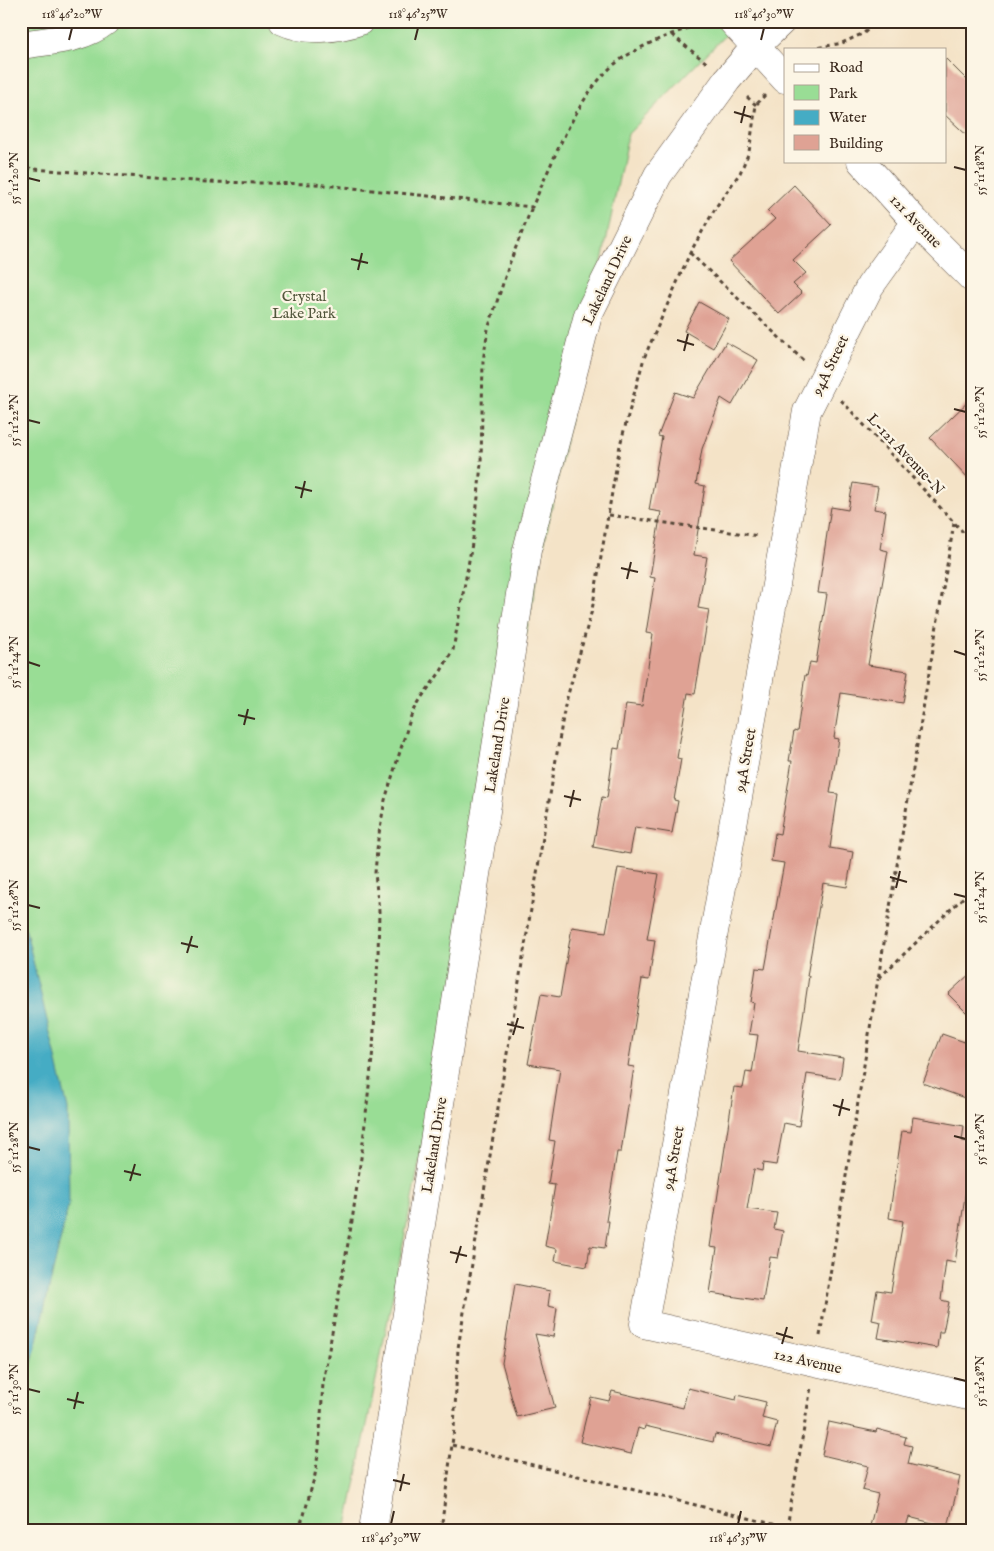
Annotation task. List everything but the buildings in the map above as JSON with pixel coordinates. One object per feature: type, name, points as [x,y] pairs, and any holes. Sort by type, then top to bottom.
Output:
[{"type":"street","points":[[21,44],[79,36],[96,29],[106,21]]},
{"type":"street","points":[[283,21],[305,28],[329,28],[360,21]]},
{"type":"street","points":[[732,21],[784,78]]},
{"type":"street","name":"Lakeland Drive","points":[[373,1530],[527,550],[588,315],[658,175],[727,80],[756,46],[782,21]]},
{"type":"street","name":"121 Avenue","points":[[862,162],[916,222],[973,279]]},
{"type":"street","name":"94A Street","points":[[644,1324],[808,411],[870,286],[916,222]]},
{"type":"street","name":"122 Avenue","points":[[644,1324],[973,1397]]},
{"type":"path","points":[[298,1530],[315,1475],[319,1448],[323,1383],[362,1151],[372,1049],[378,956],[379,911],[375,873],[378,839],[385,800],[411,716],[421,698],[441,672],[453,650],[477,505],[483,361],[488,329],[510,262],[532,207],[569,128],[586,98],[603,76],[619,61],[641,48],[691,28],[699,21]]},
{"type":"path","points":[[816,48],[842,43],[864,33],[877,21]]},
{"type":"path","points":[[441,1530],[454,1429],[458,1348],[565,704],[592,610],[620,445],[644,358],[690,253],[716,208],[740,173],[749,152],[756,105],[784,78]]},
{"type":"path","points":[[21,163],[27,168],[34,169],[207,182],[315,184],[532,207]]},
{"type":"path","name":"L-121 Avenue-N","points":[[690,253],[823,380],[973,543]]},
{"type":"path","points":[[609,515],[784,540]]},
{"type":"path","points":[[787,1527],[954,523]]},
{"type":"path","points":[[878,979],[973,888]]},
{"type":"path","points":[[452,1445],[797,1530]]},
{"type":"green space","name":"Crystal Lake Park","points":[[21,21],[739,21],[628,134],[473,893],[346,1530],[21,1530]]},
{"type":"water","points":[[21,921],[26,931],[68,1109],[69,1203],[21,1409]]}]
